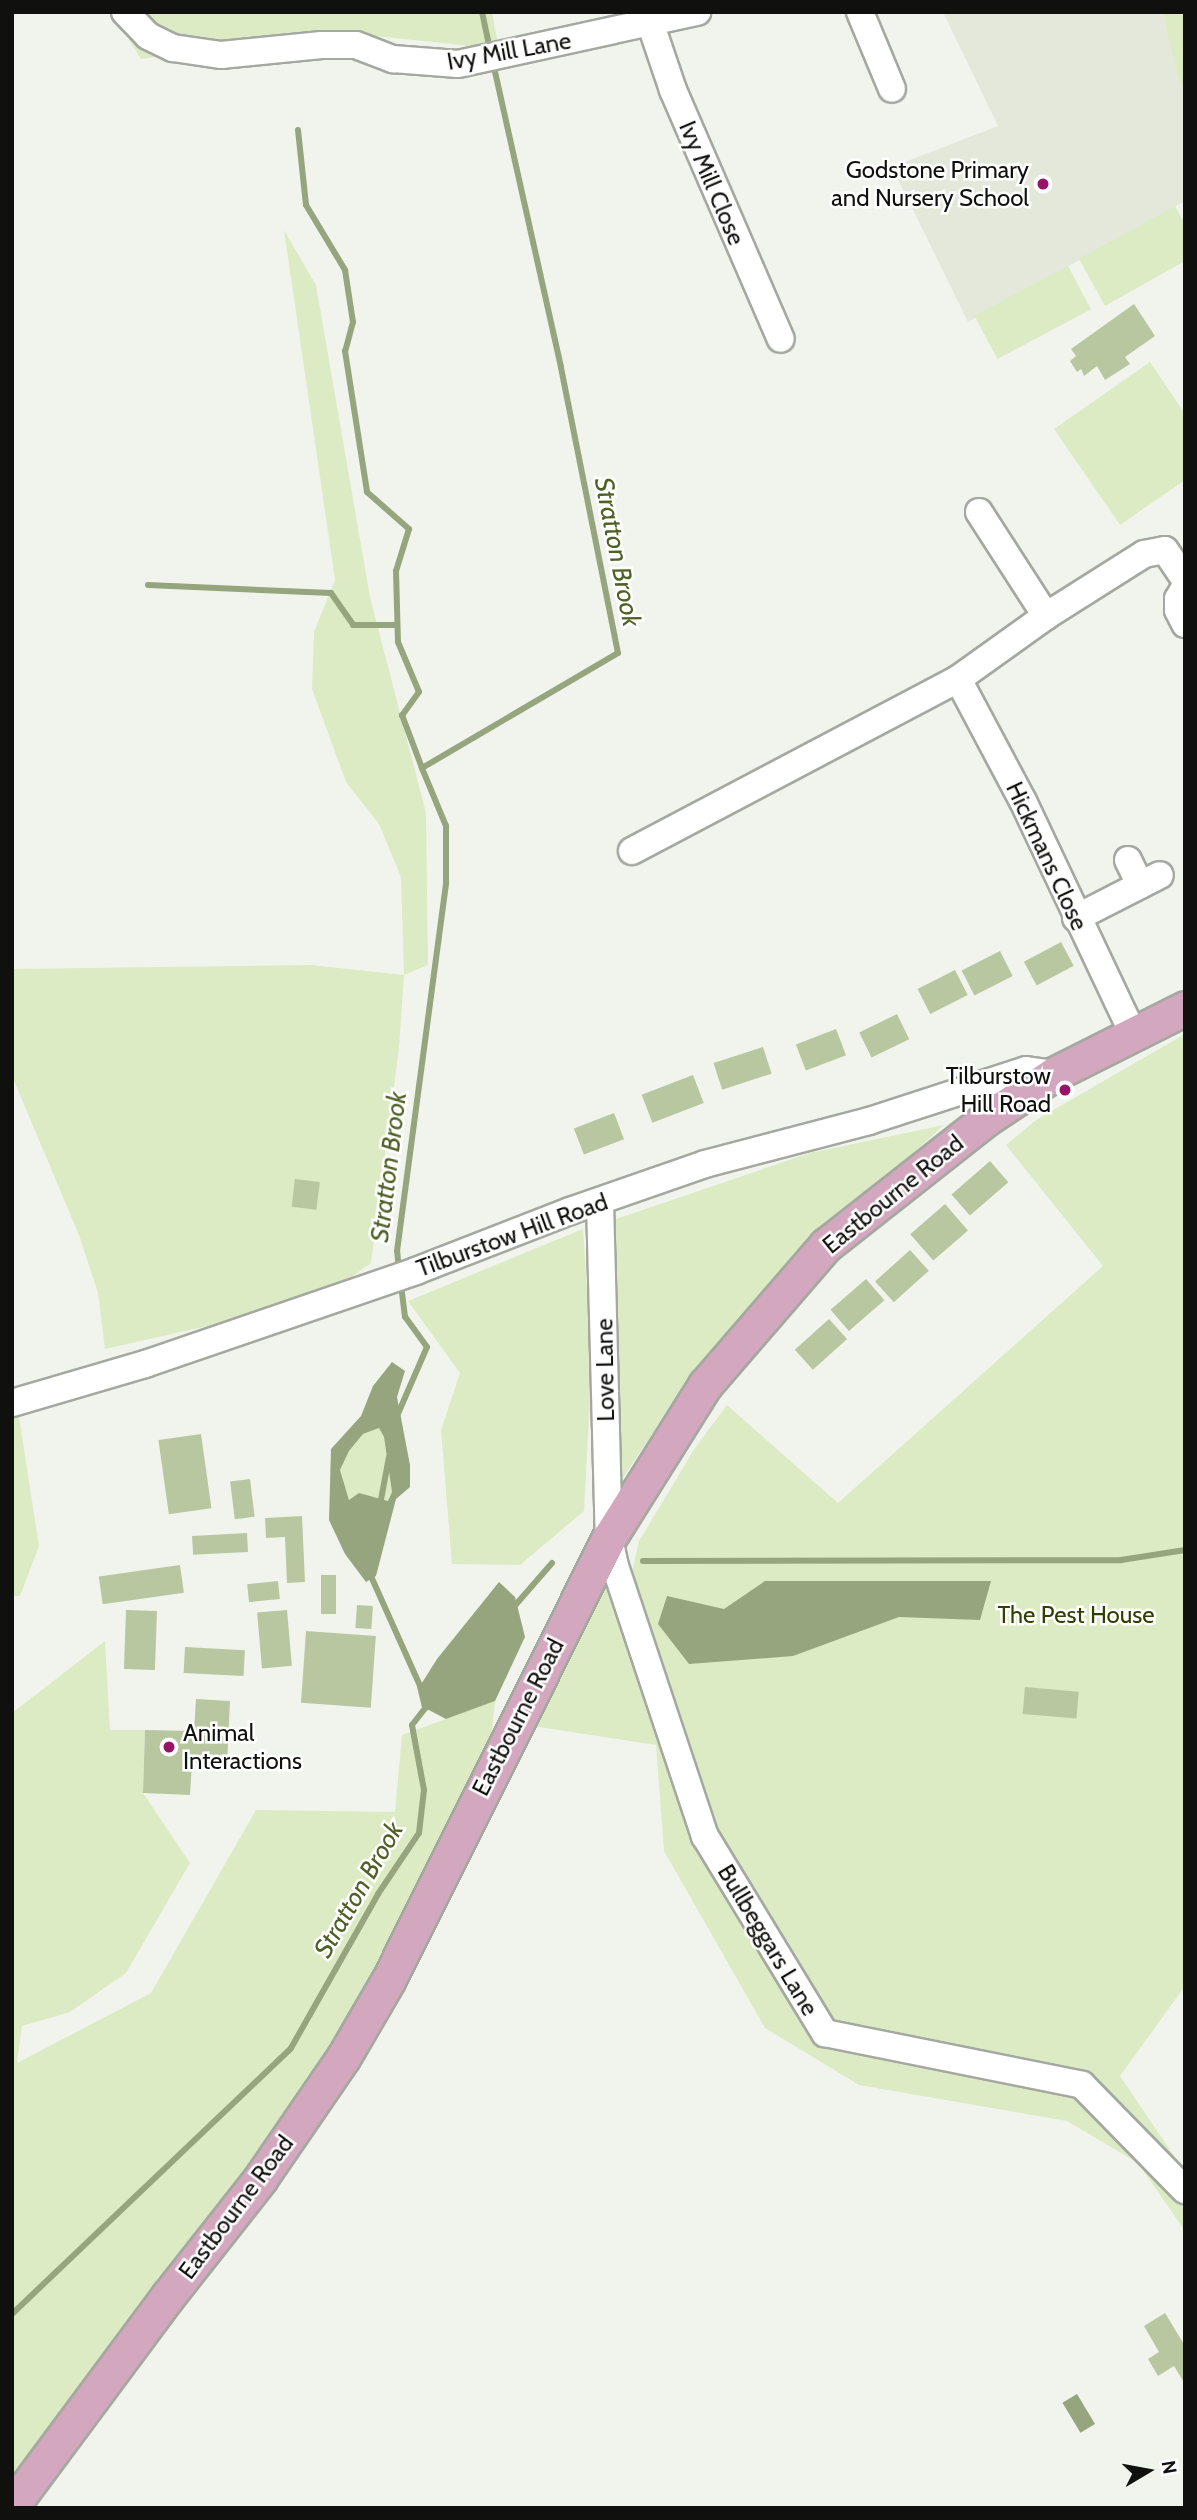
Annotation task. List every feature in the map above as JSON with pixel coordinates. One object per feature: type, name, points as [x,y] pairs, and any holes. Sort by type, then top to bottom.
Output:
[{"type":"main road","name":"Eastbourne Road","points":[[12,2505],[168,2296],[260,2179],[343,2058],[389,1979],[609,1538],[705,1385],[826,1244],[986,1119],[1054,1074],[1185,1007]]},
{"type":"street","name":"Ivy Mill Lane","points":[[125,12],[148,36],[173,48],[221,55],[322,45],[356,45],[393,59],[434,64],[492,59],[697,12]]},
{"type":"street","points":[[860,12],[892,89]]},
{"type":"street","name":"Ivy Mill Close","points":[[651,24],[673,90],[780,339]]},
{"type":"street","points":[[979,512],[1046,616]]},
{"type":"street","points":[[632,851],[958,679],[1046,616],[1144,554],[1165,551],[1185,580]]},
{"type":"street","points":[[1185,587],[1178,599],[1178,610],[1185,624]]},
{"type":"street","name":"Hickmans Close","points":[[958,679],[1023,801],[1133,1034]]},
{"type":"street","points":[[1076,918],[1150,880],[1128,860]]},
{"type":"street","name":"Tilburstow Hill Road","points":[[12,1403],[145,1364],[400,1276],[570,1211],[705,1164],[869,1121],[1026,1070],[1054,1074]]},
{"type":"street","name":"Love Lane","points":[[600,1202],[609,1538]]},
{"type":"street","name":"Bullbeggars Lane","points":[[609,1538],[619,1579],[705,1836],[824,2033],[1082,2085],[1185,2190]]},
{"type":"shaded area","name":"Godstone Primary and Nursery School","points":[[943,12],[1163,12],[1185,89],[1185,201],[968,322],[892,167],[998,126]]},
{"type":"shaded area","points":[[392,1362],[405,1371],[397,1397],[410,1465],[410,1487],[396,1499],[376,1576],[366,1582],[345,1554],[329,1520],[331,1449],[361,1416],[373,1386]],"holes":[[[379,1428],[384,1437],[392,1492],[388,1501],[359,1493],[349,1500],[340,1470],[349,1451],[363,1434]]]},
{"type":"shaded area","points":[[765,1581],[991,1581],[980,1620],[899,1617],[793,1656],[689,1664],[658,1624],[667,1596],[724,1609]]},
{"type":"shaded area","points":[[499,1582],[515,1597],[525,1637],[495,1701],[446,1719],[425,1708],[420,1686],[437,1659]]},
{"type":"shaded area","points":[[1077,2394],[1095,2424],[1080,2433],[1062,2403]]},
{"type":"green space","points":[[112,12],[492,12],[499,49],[327,31],[141,59]]},
{"type":"green space","points":[[1163,12],[1185,12],[1185,89],[1178,76]]},
{"type":"green space","points":[[1175,206],[1185,224],[1185,261],[1105,306],[1079,259]]},
{"type":"green space","points":[[284,230],[316,285],[370,597],[426,813],[428,965],[404,975],[401,877],[379,824],[346,782],[312,689],[314,632],[335,580]]},
{"type":"green space","points":[[1068,266],[1091,309],[997,359],[974,316]]},
{"type":"green space","points":[[1150,362],[1185,414],[1185,480],[1120,525],[1054,429]]},
{"type":"green space","points":[[311,965],[404,975],[399,1048],[371,1263],[331,1292],[212,1325],[105,1349],[98,1293],[79,1235],[12,1076],[12,969]]},
{"type":"green space","name":"The Pest House","points":[[1185,1034],[1185,1986],[1120,2076],[1185,2172],[1185,2231],[1138,2163],[1067,2121],[859,2085],[765,2028],[664,1851],[656,1745],[532,1726],[609,1576],[685,1736],[632,1572],[639,1541],[695,1448],[727,1405],[838,1503],[1103,1266],[1006,1145],[1036,1120]]},
{"type":"green space","points":[[944,1125],[818,1239],[698,1366],[622,1479],[614,1463],[610,1221],[810,1153]]},
{"type":"green space","points":[[583,1229],[592,1361],[584,1511],[520,1565],[452,1564],[441,1430],[460,1373],[408,1301]]},
{"type":"green space","points":[[19,1417],[39,1546],[20,1596],[12,1596],[12,1419]]},
{"type":"green space","points":[[379,1428],[384,1437],[392,1492],[388,1501],[377,1498],[349,1500],[340,1470],[349,1451],[363,1434]]},
{"type":"green space","points":[[105,1641],[110,1730],[145,1730],[143,1793],[190,1863],[126,1973],[70,2012],[22,2026],[17,2063],[151,1993],[256,1810],[395,1812],[402,1735],[495,1701],[487,1778],[389,1979],[12,2506],[12,1713]]},
{"type":"building","points":[[1134,304],[1155,336],[1125,357],[1130,364],[1105,380],[1097,366],[1084,376],[1081,369],[1077,372],[1070,361],[1076,356],[1071,349]]},
{"type":"building","points":[[1061,942],[1074,966],[1037,986],[1024,962]]},
{"type":"building","points":[[1000,951],[1013,976],[974,995],[962,971]]},
{"type":"building","points":[[955,970],[968,995],[930,1014],[918,989]]},
{"type":"building","points":[[897,1014],[909,1039],[872,1058],[859,1032]]},
{"type":"building","points":[[836,1029],[846,1055],[806,1071],[796,1044]]},
{"type":"building","points":[[763,1047],[772,1074],[722,1090],[714,1063]]},
{"type":"building","points":[[693,1075],[704,1103],[652,1123],[642,1095]]},
{"type":"building","points":[[614,1113],[624,1139],[584,1155],[574,1128]]},
{"type":"building","points":[[990,1161],[1008,1182],[970,1216],[952,1194]]},
{"type":"building","points":[[295,1179],[320,1182],[316,1210],[292,1207]]},
{"type":"building","points":[[945,1204],[968,1230],[933,1261],[910,1234]]},
{"type":"building","points":[[910,1250],[929,1271],[894,1302],[875,1281]]},
{"type":"building","points":[[866,1279],[884,1300],[849,1331],[831,1310]]},
{"type":"building","points":[[829,1319],[847,1339],[813,1370],[795,1350]]},
{"type":"building","points":[[201,1434],[211,1508],[169,1514],[158,1440]]},
{"type":"building","points":[[250,1479],[255,1517],[235,1519],[230,1481]]},
{"type":"building","points":[[302,1516],[305,1582],[287,1583],[285,1537],[266,1538],[265,1518]]},
{"type":"building","points":[[247,1533],[248,1552],[193,1555],[192,1536]]},
{"type":"building","points":[[180,1565],[184,1593],[103,1604],[99,1576]]},
{"type":"building","points":[[321,1575],[336,1575],[336,1614],[321,1614]]},
{"type":"building","points":[[278,1581],[280,1599],[249,1602],[247,1584]]},
{"type":"building","points":[[357,1605],[373,1606],[371,1629],[355,1628]]},
{"type":"building","points":[[126,1610],[157,1611],[155,1670],[124,1669]]},
{"type":"building","points":[[287,1610],[292,1666],[262,1668],[257,1613]]},
{"type":"building","points":[[306,1631],[376,1636],[371,1708],[301,1703]]},
{"type":"building","points":[[185,1647],[245,1650],[244,1676],[184,1673]]},
{"type":"building","points":[[1025,1687],[1079,1692],[1076,1719],[1023,1714]]},
{"type":"building","points":[[196,1699],[230,1701],[227,1765],[192,1763],[190,1795],[143,1793],[145,1730],[194,1731]]},
{"type":"building","points":[[1165,2313],[1185,2346],[1185,2384],[1174,2366],[1158,2376],[1148,2359],[1159,2352],[1144,2326]]},
{"type":"waterway","name":"Stratton Brook","points":[[482,12],[490,51]]},
{"type":"waterway","name":"Stratton Brook","points":[[399,1272],[397,1251],[446,882],[446,826],[422,768],[618,653],[561,367],[493,62]]},
{"type":"waterway","points":[[298,130],[306,205],[345,270],[353,322],[345,351],[367,492],[409,529],[396,571],[398,642],[419,692],[402,715],[422,768]]},
{"type":"waterway","points":[[148,585],[331,593],[353,625],[397,625]]},
{"type":"waterway","name":"Stratton Brook","points":[[397,1416],[427,1347],[405,1317],[401,1282]]},
{"type":"waterway","name":"Stratton Brook","points":[[380,1505],[389,1457]]},
{"type":"waterway","points":[[643,1561],[1121,1560],[1185,1550]]},
{"type":"waterway","points":[[512,1609],[552,1563]]},
{"type":"waterway","name":"Stratton Brook","points":[[370,1574],[420,1686],[425,1708]]},
{"type":"waterway","name":"Stratton Brook","points":[[12,2314],[291,2048],[378,1894],[419,1833],[424,1790],[412,1725],[426,1707]]},
{"type":"place","name":"Godstone Primary and Nursery School","points":[[1043,184]]},
{"type":"place","name":"Tilburstow Hill Road","points":[[1065,1090]]},
{"type":"place","name":"Animal Interactions","points":[[169,1747]]}]
